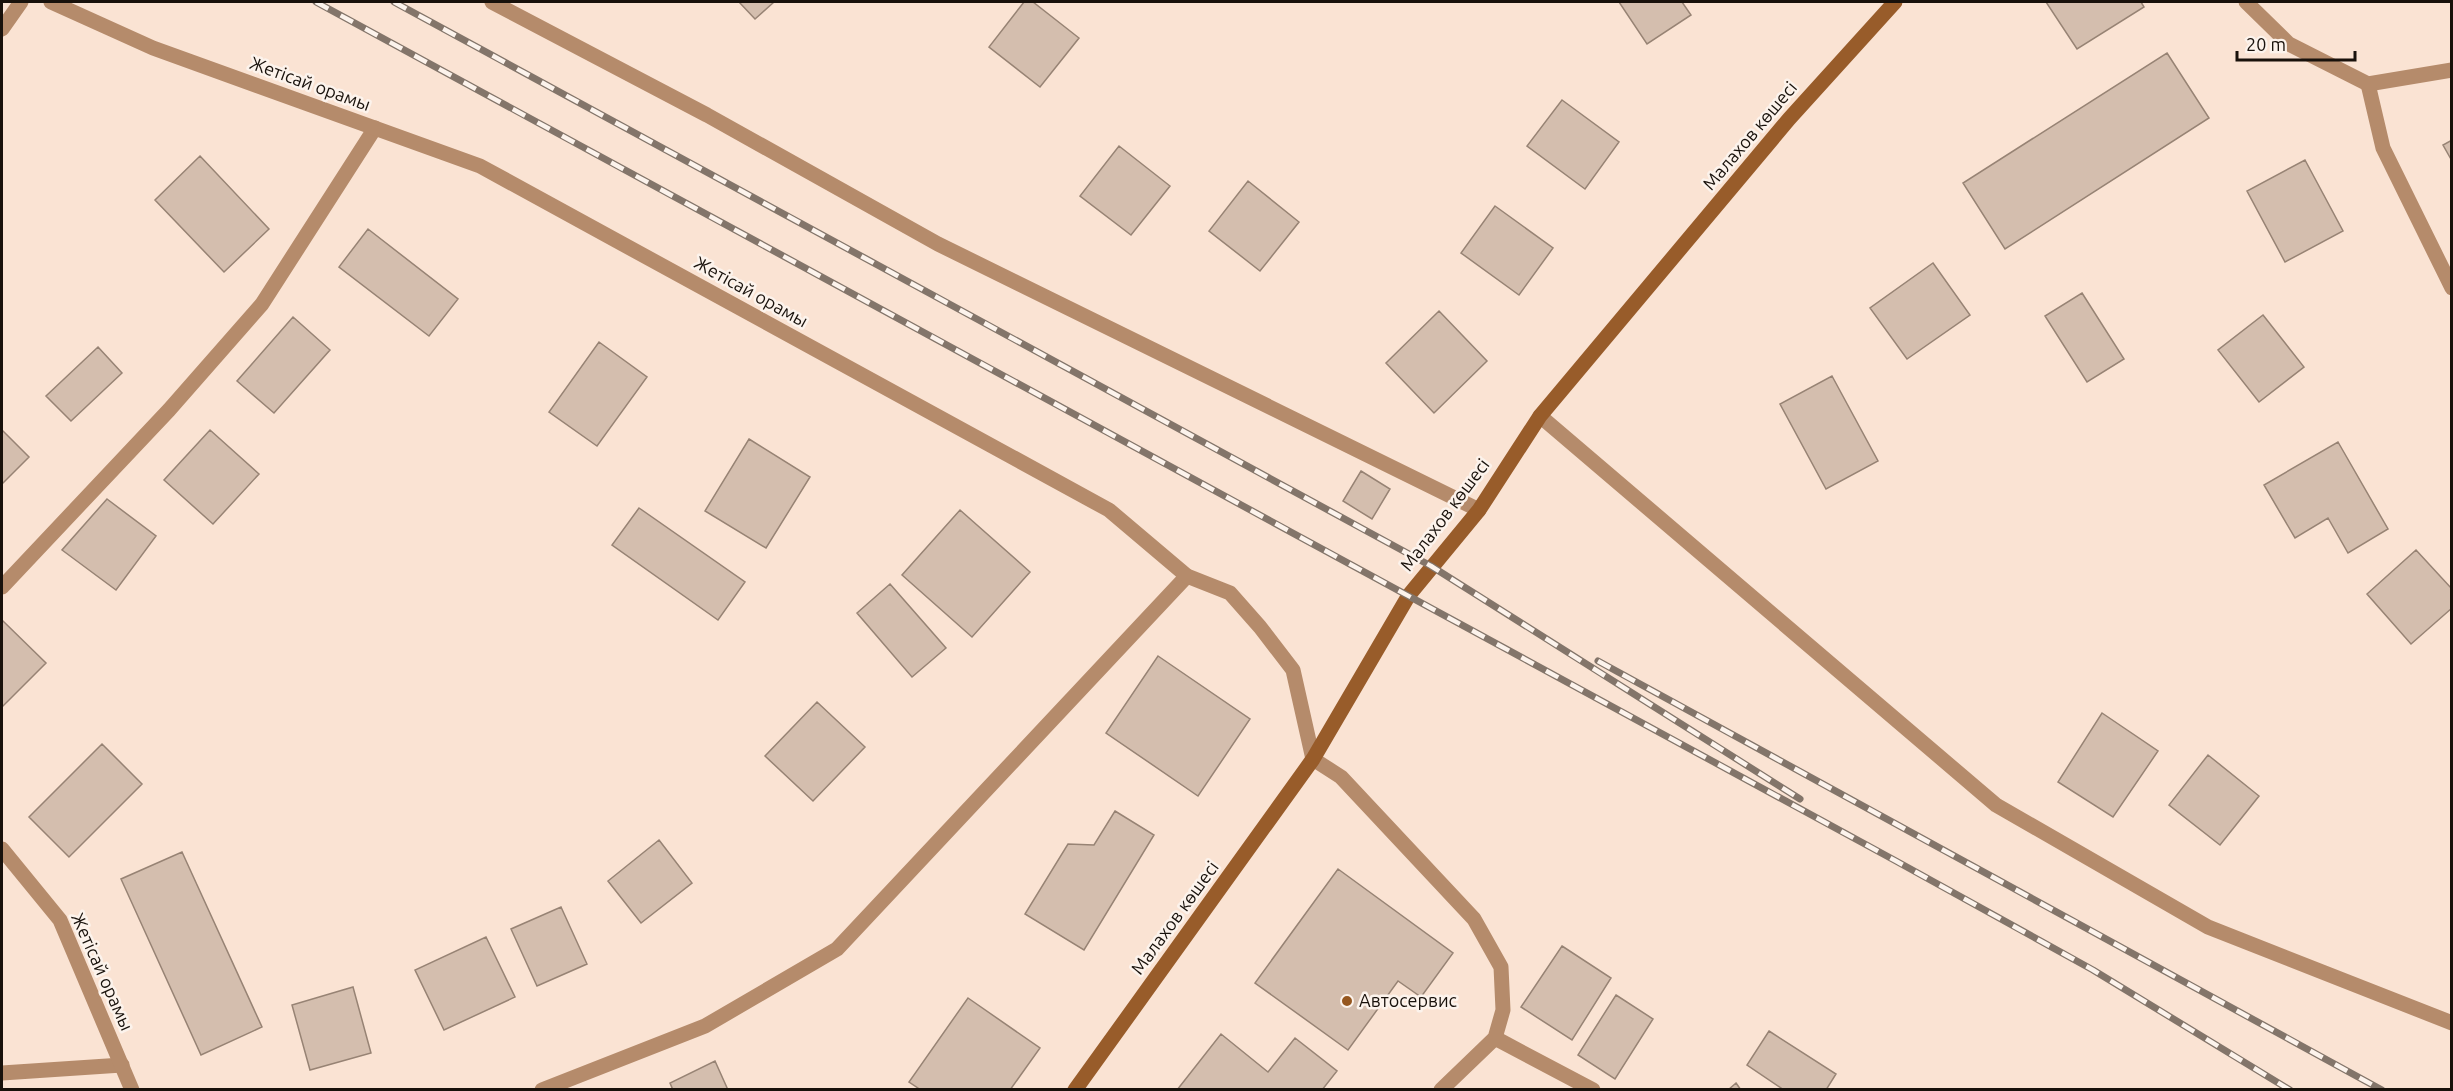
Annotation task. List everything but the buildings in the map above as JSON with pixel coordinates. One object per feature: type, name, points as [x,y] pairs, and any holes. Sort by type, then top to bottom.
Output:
[{"type":"main road","name":"Малахов көшесі","points":[[1075,1089],[1313,759],[1409,595],[1479,510],[1540,416],[1782,128],[1896,2]]},
{"type":"street","points":[[2,29],[21,2]]},
{"type":"street","name":"Жетісай орамы","points":[[51,2],[153,48],[480,166],[1109,510],[1187,576],[1230,593],[1260,627],[1293,670],[1313,759]]},
{"type":"street","points":[[492,2],[707,115],[938,244],[1479,510]]},
{"type":"street","points":[[2246,2],[2289,44],[2368,84],[2451,70]]},
{"type":"street","points":[[2368,84],[2383,148],[2451,288]]},
{"type":"street","points":[[2,587],[169,410],[262,304],[375,128]]},
{"type":"street","points":[[1540,416],[1996,805],[2208,927],[2451,1023]]},
{"type":"street","points":[[542,1089],[705,1026],[837,949],[1187,576]]},
{"type":"street","points":[[1313,759],[1341,777],[1474,919],[1501,967],[1503,1010],[1495,1038],[1441,1089]]},
{"type":"street","name":"Жетісай орамы","points":[[2,849],[60,920],[132,1089]]},
{"type":"street","points":[[1495,1038],[1593,1089]]},
{"type":"street","points":[[2,1074],[122,1065]]},
{"type":"railway","points":[[316,2],[1896,861],[2093,970],[2290,1090]]},
{"type":"railway","points":[[394,2],[1431,566],[1800,799]]},
{"type":"railway","points":[[1598,661],[2382,1090]]},
{"type":"place","name":"Автосервис","points":[[1347,1001]]}]
